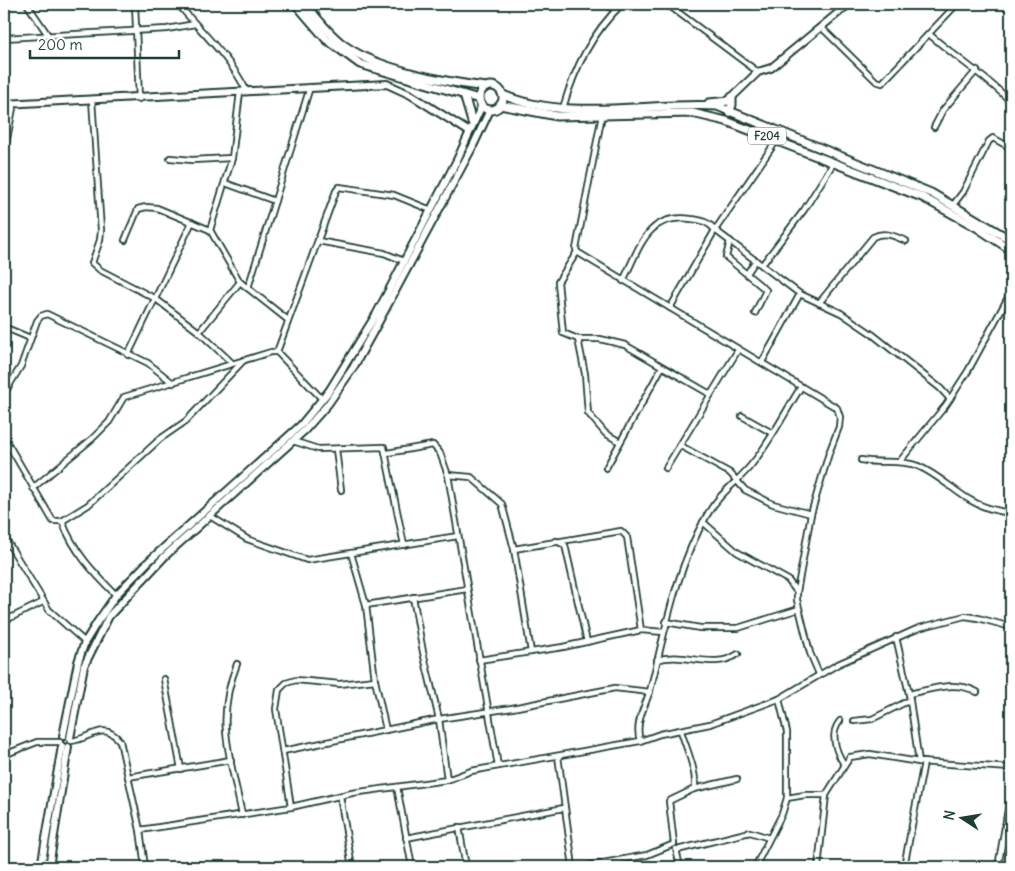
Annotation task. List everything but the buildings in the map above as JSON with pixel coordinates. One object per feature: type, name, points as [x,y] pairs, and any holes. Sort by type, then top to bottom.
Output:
[{"type":"main road","points":[[296,4],[326,39],[360,64],[464,95],[481,102],[490,110]]},
{"type":"main road","name":"F204","points":[[305,4],[333,36],[362,55],[426,76],[498,88],[503,95],[536,106],[564,108],[574,112],[602,115],[692,113],[719,119],[922,197],[978,228],[1011,250]]},
{"type":"main road","points":[[692,104],[730,99],[758,72],[771,68],[849,4]]},
{"type":"main road","points":[[4,104],[139,99],[374,84],[393,86],[411,94],[468,131]]},
{"type":"main road","points":[[49,867],[73,683],[86,642],[116,595],[166,545],[300,425],[322,399],[351,357],[431,210],[481,102],[481,92],[486,87]]},
{"type":"main road","points":[[464,95],[472,122]]},
{"type":"main road","points":[[41,867],[66,742],[81,679],[90,652],[103,626],[121,602],[151,569],[292,441],[328,404],[353,368],[472,148],[490,110],[500,105],[503,95]]},
{"type":"main road","points":[[726,110],[732,105],[730,99]]},
{"type":"main road","name":"F204","points":[[500,105],[540,114],[692,104],[726,110],[920,188],[953,205],[1011,240]]},
{"type":"street","points":[[27,4],[48,35]]},
{"type":"street","points":[[135,4],[134,31],[139,99]]},
{"type":"street","points":[[178,4],[211,41],[242,81],[248,92]]},
{"type":"street","points":[[604,4],[616,10]]},
{"type":"street","points":[[564,108],[570,84],[595,33],[622,4]]},
{"type":"street","points":[[667,4],[758,72]]},
{"type":"street","points":[[821,27],[876,80],[882,83],[958,4]]},
{"type":"street","points":[[4,38],[134,31],[195,24]]},
{"type":"street","points":[[929,34],[952,54],[977,70],[1011,102]]},
{"type":"street","points":[[934,127],[943,110],[977,70]]},
{"type":"street","points":[[248,288],[310,88]]},
{"type":"street","points":[[210,230],[232,158],[240,92]]},
{"type":"street","points":[[92,100],[101,230],[92,263],[100,270],[156,299],[199,332],[232,363]]},
{"type":"street","points":[[4,154],[14,103]]},
{"type":"street","points":[[719,119],[726,110]]},
{"type":"street","points":[[602,115],[587,186],[577,252],[558,282],[563,333],[578,338],[625,345],[710,394]]},
{"type":"street","points":[[953,205],[963,192],[989,141],[993,138],[998,139],[1011,148]]},
{"type":"street","points":[[670,308],[715,230],[777,140]]},
{"type":"street","points":[[170,158],[192,160],[232,158]]},
{"type":"street","points":[[762,265],[804,210],[834,162]]},
{"type":"street","points":[[225,183],[276,200]]},
{"type":"street","points":[[277,352],[339,187],[394,195],[431,210]]},
{"type":"street","points":[[125,240],[138,209],[146,206],[174,214],[210,230],[240,282],[288,320]]},
{"type":"street","points":[[624,281],[647,236],[655,226],[666,219],[679,217],[702,220],[712,225],[715,230],[800,294],[841,313],[872,334],[940,388],[950,399]]},
{"type":"street","points":[[128,355],[192,222]]},
{"type":"street","points":[[819,304],[873,237],[881,233],[906,241]]},
{"type":"street","points":[[318,241],[384,253],[404,261]]},
{"type":"street","points":[[730,241],[726,257],[748,272],[766,290],[755,313]]},
{"type":"street","points":[[577,252],[837,408],[840,417],[838,435],[829,453],[811,514],[797,592],[810,653],[819,674]]},
{"type":"street","points":[[748,272],[756,260]]},
{"type":"street","points":[[199,332],[240,282]]},
{"type":"street","points":[[900,461],[950,399],[968,371],[1011,292]]},
{"type":"street","points":[[762,362],[800,294]]},
{"type":"street","points":[[4,394],[21,366],[30,338],[41,316],[47,314],[128,355],[148,363],[173,383]]},
{"type":"street","points":[[4,327],[30,338]]},
{"type":"street","points":[[578,338],[585,374],[588,413],[605,433],[620,442]]},
{"type":"street","points":[[666,468],[738,350]]},
{"type":"street","points":[[277,352],[322,399]]},
{"type":"street","points":[[33,488],[93,438],[109,422],[124,397],[245,359],[277,352]]},
{"type":"street","points":[[4,437],[53,521],[62,521],[93,501],[160,440],[186,421],[245,359]]},
{"type":"street","points":[[606,468],[662,367]]},
{"type":"street","points":[[640,741],[636,730],[650,692],[663,632],[684,560],[704,522],[725,490],[752,464],[801,387]]},
{"type":"street","points":[[742,416],[772,433]]},
{"type":"street","points":[[292,441],[318,449],[336,450],[384,447],[404,545]]},
{"type":"street","points":[[386,453],[432,445],[438,449],[448,475],[498,766]]},
{"type":"street","points":[[681,446],[730,473],[734,480],[745,490],[773,504],[811,514]]},
{"type":"street","points":[[336,450],[341,490]]},
{"type":"street","points":[[860,460],[883,463],[900,461],[920,467],[984,507],[1011,513]]},
{"type":"street","points":[[448,475],[471,477],[502,504],[514,549],[531,652]]},
{"type":"street","points":[[210,516],[247,539],[298,559],[306,560],[458,536]]},
{"type":"street","points":[[62,521],[68,538],[85,562],[116,595]]},
{"type":"street","points":[[704,522],[737,552],[788,580],[797,592]]},
{"type":"street","points":[[514,549],[621,531],[627,537],[641,630]]},
{"type":"street","points":[[4,536],[43,602],[56,617],[86,642]]},
{"type":"street","points":[[556,541],[565,545],[587,642]]},
{"type":"street","points":[[351,553],[366,605],[375,680],[386,730]]},
{"type":"street","points":[[366,605],[467,589]]},
{"type":"street","points":[[413,597],[423,652],[439,718],[447,780]]},
{"type":"street","points":[[4,621],[43,602]]},
{"type":"street","points":[[666,622],[700,628],[738,628],[799,608]]},
{"type":"street","points":[[140,830],[242,815],[340,796],[447,780],[471,771],[640,741],[660,734],[710,724],[779,699],[819,674],[896,637],[965,616],[1011,627]]},
{"type":"street","points":[[479,660],[587,642],[641,630],[663,632]]},
{"type":"street","points":[[896,637],[922,762],[904,867]]},
{"type":"street","points":[[656,660],[665,657],[686,657],[717,661],[729,659],[738,654]]},
{"type":"street","points":[[237,664],[231,679],[224,711],[225,738],[242,815]]},
{"type":"street","points":[[164,679],[181,769]]},
{"type":"street","points":[[291,807],[276,709],[279,690],[286,682],[296,680],[340,684],[375,680]]},
{"type":"street","points":[[909,694],[956,685],[965,686],[976,692]]},
{"type":"street","points":[[283,751],[439,718],[489,711],[615,688],[650,692]]},
{"type":"street","points":[[755,867],[782,814],[787,798],[787,732],[779,699]]},
{"type":"street","points":[[854,721],[872,719],[910,700]]},
{"type":"street","points":[[840,721],[836,725],[834,739],[838,755],[844,764]]},
{"type":"street","points":[[5,753],[37,742],[82,740],[93,732],[106,731],[116,735],[124,752],[140,830],[145,867]]},
{"type":"street","points":[[681,731],[692,763],[696,785],[694,789]]},
{"type":"street","points":[[818,867],[826,795],[850,757],[870,754],[922,762],[1011,768]]},
{"type":"street","points":[[558,756],[573,867]]},
{"type":"street","points":[[128,777],[231,760]]},
{"type":"street","points":[[680,867],[674,844],[669,801],[694,789],[737,779]]},
{"type":"street","points":[[397,787],[412,867]]},
{"type":"street","points":[[998,867],[1011,792]]},
{"type":"street","points":[[787,798],[805,795],[826,795]]},
{"type":"street","points":[[340,796],[352,867]]},
{"type":"street","points":[[406,838],[564,808]]},
{"type":"street","points":[[459,827],[466,867]]},
{"type":"street","points":[[677,850],[750,832],[769,838]]},
{"type":"street","points":[[581,867],[647,855],[674,844]]}]
